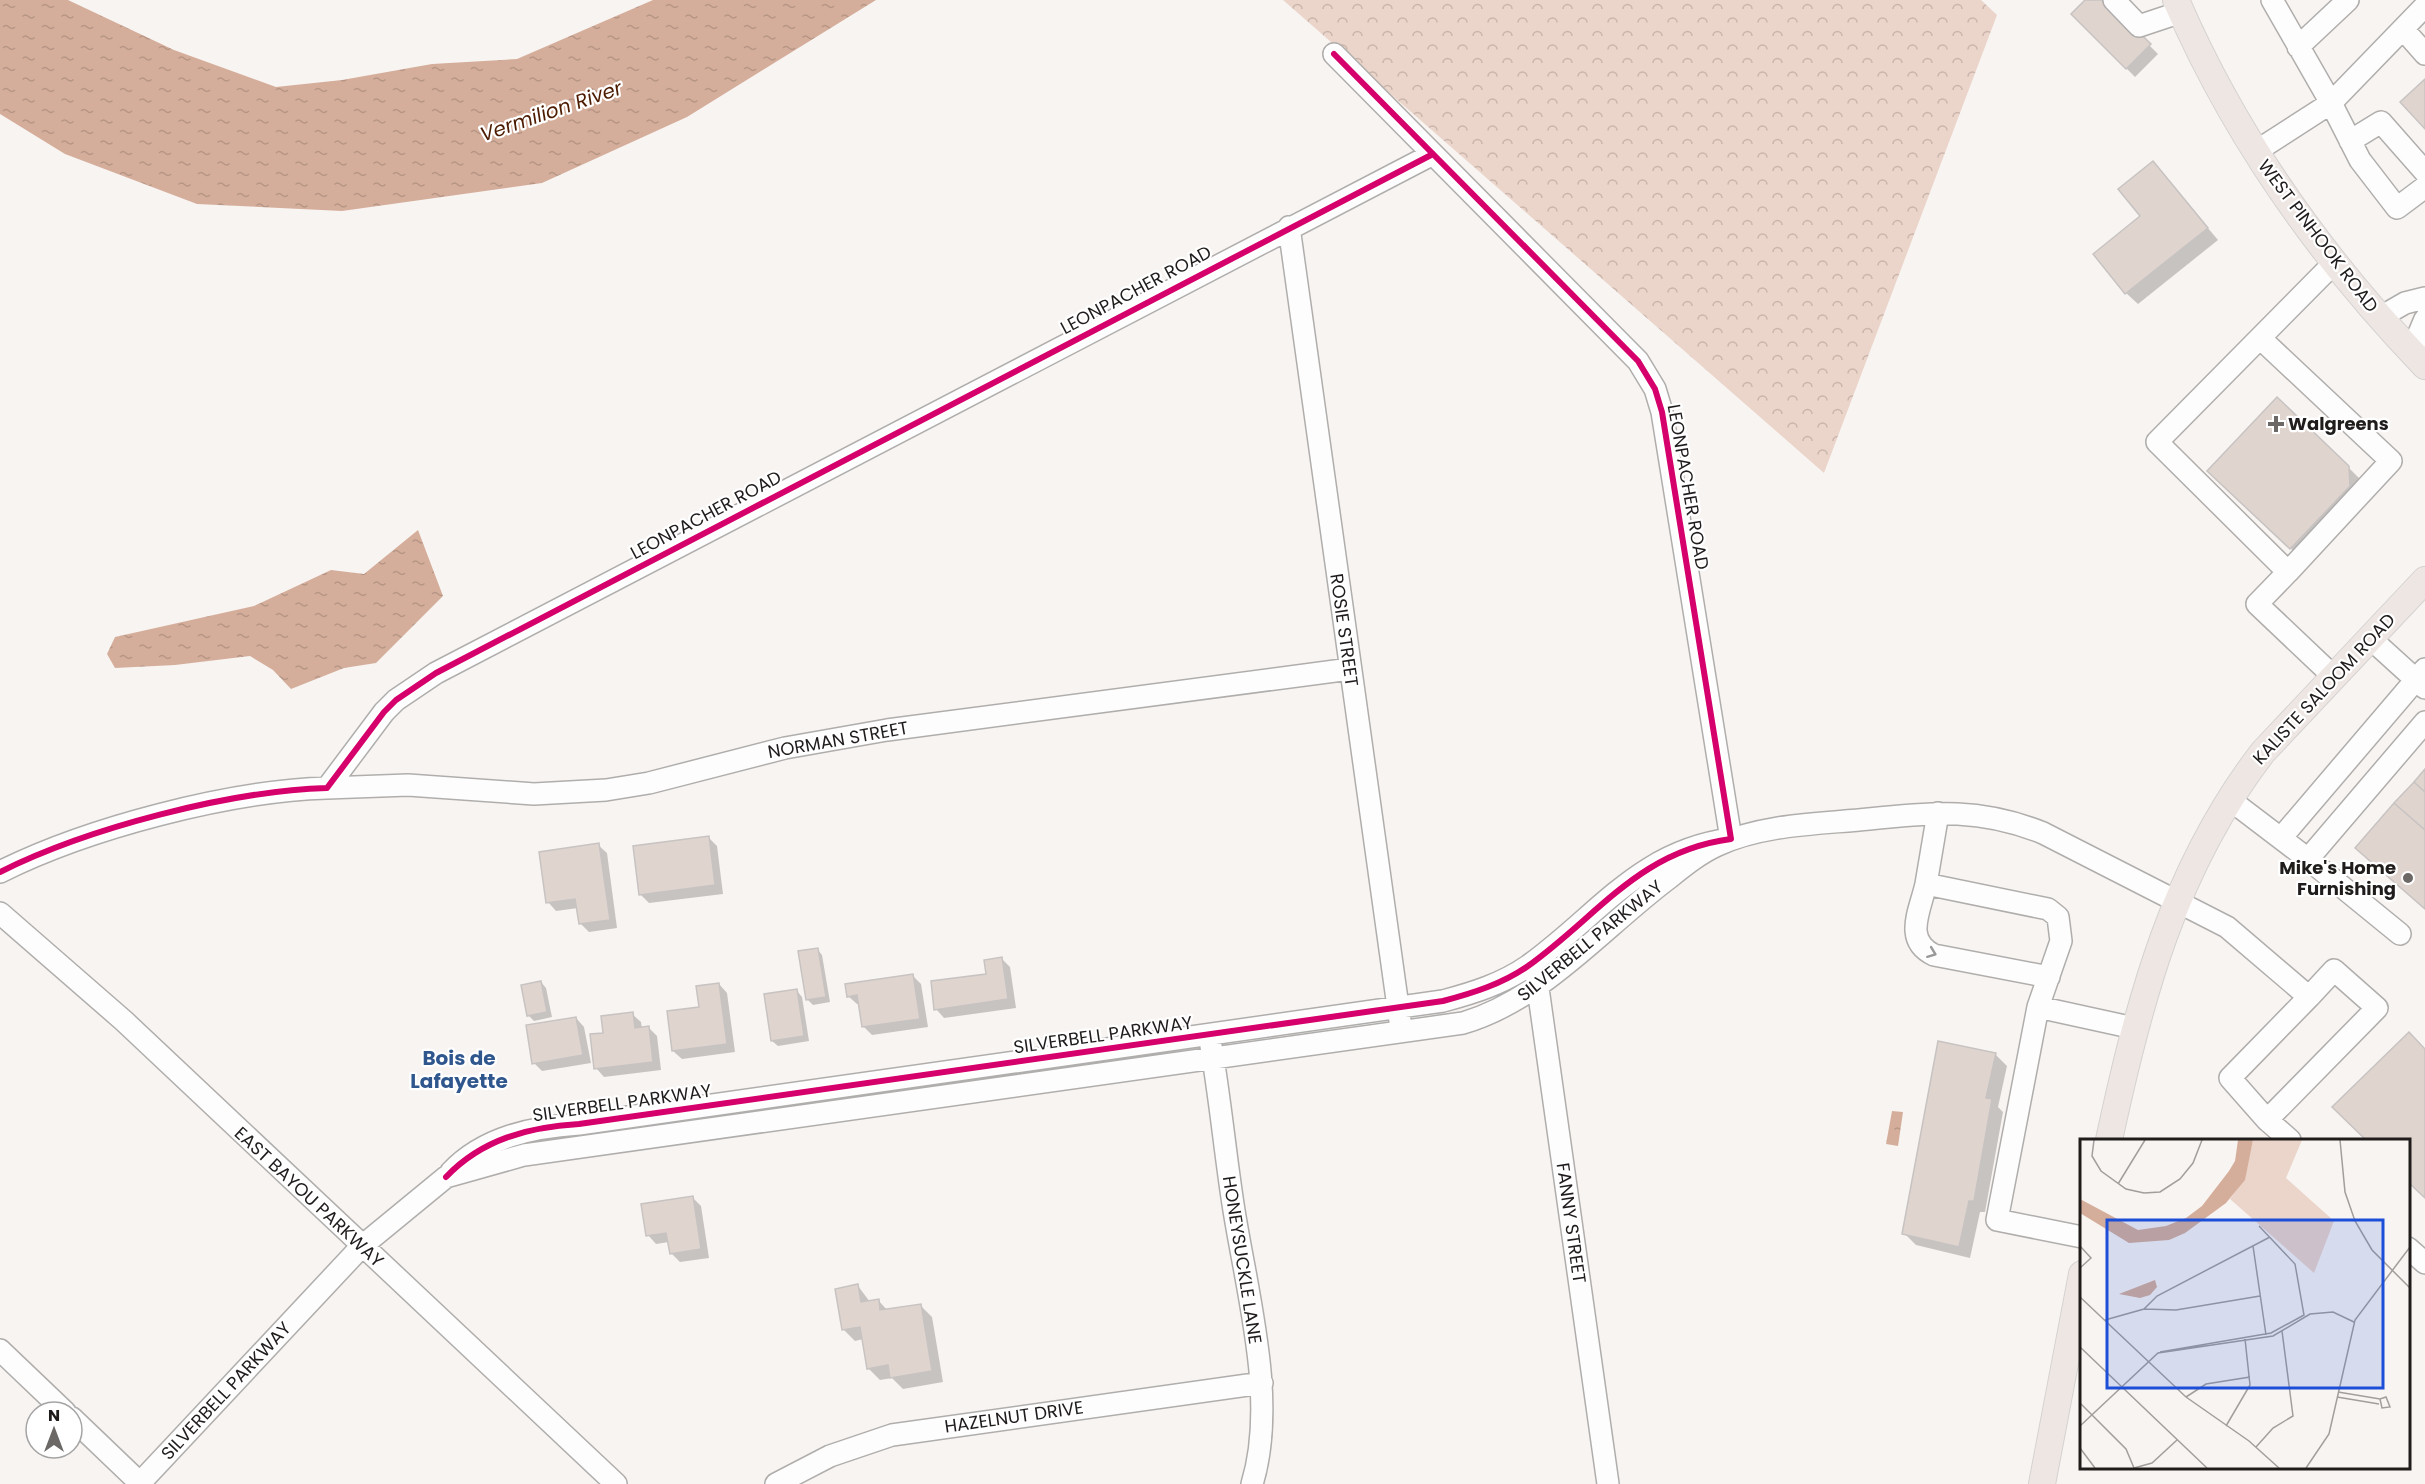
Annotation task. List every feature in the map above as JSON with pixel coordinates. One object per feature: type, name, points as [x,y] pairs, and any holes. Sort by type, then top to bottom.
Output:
[{"type":"main road","name":"WEST PINHOOK ROAD","points":[[2178,6],[2255,152],[2334,263],[2379,318],[2418,359]]},
{"type":"main road","name":"KALISTE SALOOM ROAD","points":[[2109,1139],[2134,1028],[2146,988],[2178,900],[2208,833],[2263,752],[2425,580]]},
{"type":"main road","points":[[2042,1484],[2080,1284]]},
{"type":"street","points":[[2114,0],[2139,26],[2178,6]]},
{"type":"street","points":[[2272,0],[2331,103],[2360,160],[2397,208],[2425,187]]},
{"type":"street","points":[[2298,47],[2348,0]]},
{"type":"street","points":[[2255,152],[2331,103],[2418,17]]},
{"type":"street","points":[[2418,17],[2425,54]]},
{"type":"street","name":"LEONPACHER ROAD","points":[[1334,54],[1638,361],[1655,389],[1664,424],[1731,839]]},
{"type":"street","points":[[2350,141],[2381,122],[2425,172]]},
{"type":"street","name":"LEONPACHER ROAD","points":[[327,788],[384,712],[403,694],[436,673],[1288,227],[1433,154]]},
{"type":"street","name":"ROSIE STREET","points":[[1288,227],[1402,1033]]},
{"type":"street","points":[[2288,573],[2157,442],[2334,263]]},
{"type":"street","points":[[2379,318],[2405,303],[2425,298]]},
{"type":"street","points":[[2418,359],[2425,319]]},
{"type":"street","points":[[2260,338],[2391,461],[2257,604],[2333,676]]},
{"type":"street","points":[[2281,838],[2422,679],[2371,639]]},
{"type":"street","name":"NORMAN STREET","points":[[327,788],[408,785],[534,794],[606,790],[649,783],[785,748],[887,730],[1350,669]]},
{"type":"street","points":[[2308,859],[2425,722]]},
{"type":"street","points":[[0,872],[44,852],[134,822],[249,797],[327,788]]},
{"type":"street","points":[[2229,799],[2308,859],[2400,934]]},
{"type":"street","points":[[1938,813],[1915,934],[1922,949],[1934,955],[2049,977]]},
{"type":"street","name":"SILVERBELL PARKWAY","points":[[140,1484],[362,1246],[477,1151],[512,1135],[546,1126],[579,1124],[1210,1036],[1398,1008],[1472,993],[1497,984],[1534,962],[1652,865],[1682,850],[1786,828],[1938,813],[1986,815],[2016,822],[2178,900],[2227,927],[2309,997]]},
{"type":"street","name":"SILVERBELL PARKWAY","points":[[446,1177],[524,1155],[1462,1023],[1489,1015],[1520,999],[1678,871],[1715,846],[1731,839]]},
{"type":"street","points":[[1926,884],[2048,909],[2058,917],[2061,941],[2038,1007],[1997,1220],[2080,1237]]},
{"type":"street","name":"EAST BAYOU PARKWAY","points":[[0,913],[124,1021],[616,1484]]},
{"type":"street","name":"FANNY STREET","points":[[1534,962],[1608,1484]]},
{"type":"street","points":[[2267,1120],[2377,1008],[2334,970],[2230,1078],[2267,1120],[2289,1139]]},
{"type":"street","points":[[2038,1007],[2134,1028]]},
{"type":"street","name":"HONEYSUCKLE LANE","points":[[1210,1036],[1233,1203],[1262,1383],[1262,1436],[1252,1484]]},
{"type":"street","points":[[2410,1249],[2425,1263]]},
{"type":"street","points":[[0,1350],[52,1400]]},
{"type":"street","name":"HAZELNUT DRIVE","points":[[776,1484],[830,1456],[892,1435],[1262,1383]]},
{"type":"street","points":[[84,1430],[140,1484]]},
{"type":"green space","points":[[1283,0],[1981,0],[1997,15],[1824,473]]},
{"type":"water","name":"Vermilion River","points":[[0,0],[68,0],[174,50],[276,87],[342,80],[432,64],[517,59],[653,0],[876,0],[687,117],[542,183],[342,211],[197,204],[65,154],[0,114]]},
{"type":"water","points":[[418,530],[443,596],[376,663],[344,668],[291,689],[273,670],[250,656],[175,665],[115,668],[107,654],[115,637],[254,606],[331,570],[364,574]]},
{"type":"water","points":[[1892,1111],[1903,1112],[1898,1146],[1886,1144]]},
{"type":"building","points":[[2085,0],[2106,0],[2151,44],[2126,69],[2071,14]]},
{"type":"building","points":[[2425,79],[2425,129],[2400,102]]},
{"type":"building","points":[[2153,161],[2208,228],[2125,294],[2093,254],[2140,216],[2118,189]]},
{"type":"building","name":"Walgreens","points":[[2277,397],[2349,466],[2350,486],[2290,549],[2207,471]]},
{"type":"building","points":[[2425,769],[2425,792],[2414,782]]},
{"type":"building","points":[[2414,782],[2425,792],[2425,830],[2394,803]]},
{"type":"building","name":"Mike's Home Furnishing","points":[[2394,803],[2425,830],[2425,909],[2355,848]]},
{"type":"building","points":[[709,836],[715,885],[639,895],[633,846]]},
{"type":"building","points":[[599,843],[610,920],[579,924],[575,899],[546,903],[539,852]]},
{"type":"building","points":[[818,948],[826,997],[806,1000],[798,951]]},
{"type":"building","points":[[1002,957],[1008,999],[934,1010],[931,981],[986,974],[984,960]]},
{"type":"building","points":[[913,974],[920,1019],[862,1027],[857,995],[847,997],[845,984]]},
{"type":"building","points":[[541,981],[547,1012],[527,1016],[521,985]]},
{"type":"building","points":[[719,983],[727,1044],[672,1051],[667,1011],[699,1007],[696,986]]},
{"type":"building","points":[[797,989],[804,1036],[771,1041],[764,994]]},
{"type":"building","points":[[633,1012],[635,1028],[649,1026],[653,1062],[594,1069],[590,1034],[603,1033],[601,1016]]},
{"type":"building","points":[[576,1017],[583,1055],[532,1064],[526,1025]]},
{"type":"building","points":[[2409,1032],[2425,1049],[2425,1198],[2410,1184],[2410,1139],[2365,1139],[2332,1107]]},
{"type":"building","points":[[1938,1041],[1996,1053],[1986,1098],[1992,1099],[1974,1201],[1969,1201],[1959,1247],[1902,1234]]},
{"type":"building","points":[[693,1196],[701,1249],[670,1254],[666,1233],[646,1236],[641,1204]]},
{"type":"building","points":[[858,1284],[861,1302],[879,1299],[880,1310],[921,1304],[932,1371],[890,1378],[888,1365],[867,1369],[860,1327],[842,1330],[835,1289]]},
{"type":"cycle path","points":[[446,1177],[460,1164],[491,1144],[507,1137],[542,1128],[1443,1001],[1487,987],[1528,966],[1621,888],[1645,871],[1670,857],[1699,846],[1731,839],[1662,412],[1655,389],[1638,361],[1334,54]]},
{"type":"cycle path","points":[[0,872],[74,841],[160,815],[247,796],[327,788],[384,712],[396,700],[436,673],[1433,154]]},
{"type":"place","name":"Walgreens","points":[[2276,424]]},
{"type":"place","name":"Mike's Home Furnishing","points":[[2408,878]]},
{"type":"district","name":"Bois de Lafayette","points":[[459,1070]]}]
